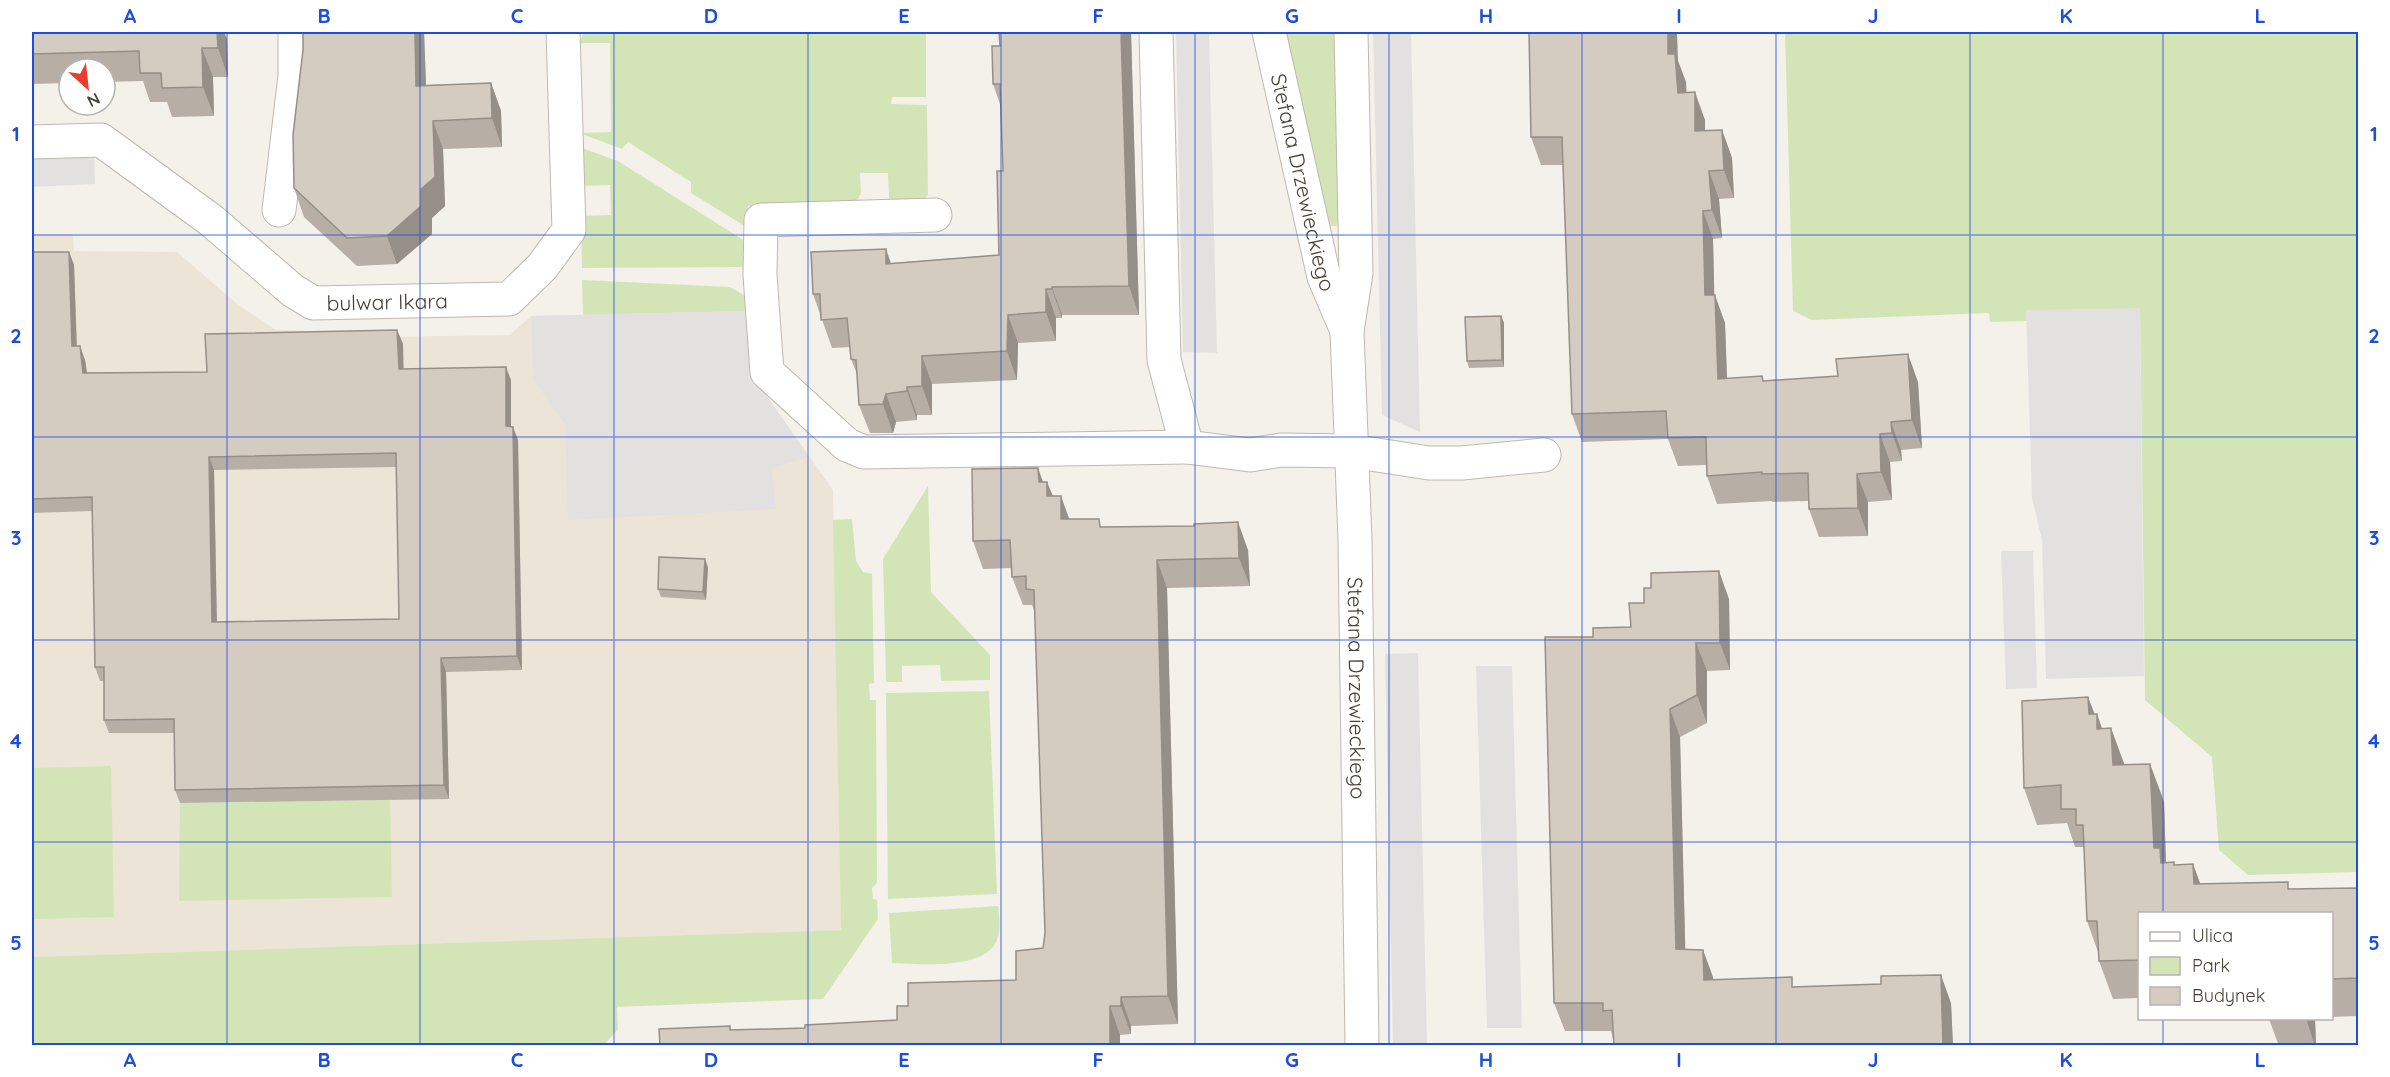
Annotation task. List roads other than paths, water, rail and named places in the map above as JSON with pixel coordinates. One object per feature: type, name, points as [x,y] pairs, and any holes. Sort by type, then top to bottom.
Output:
[{"type":"street","points":[[279,210],[295,76],[295,32]]},
{"type":"street","name":"bulwar Ikara","points":[[32,142],[100,140],[212,221],[292,290],[313,303],[509,299],[543,267],[569,230],[563,32]]},
{"type":"street","points":[[1156,32],[1164,360],[1187,447]]},
{"type":"street","name":"Stefana Drzewieckiego","points":[[1269,32],[1324,277],[1347,331]]},
{"type":"street","name":"Stefana Drzewieckiego","points":[[1351,32],[1356,273],[1347,331],[1355,540],[1362,1046]]},
{"type":"street","points":[[935,214],[761,220],[760,275],[767,372],[847,445],[864,452],[1187,447],[1250,455],[1281,450],[1352,451],[1429,463],[1462,464],[1544,455]]}]
